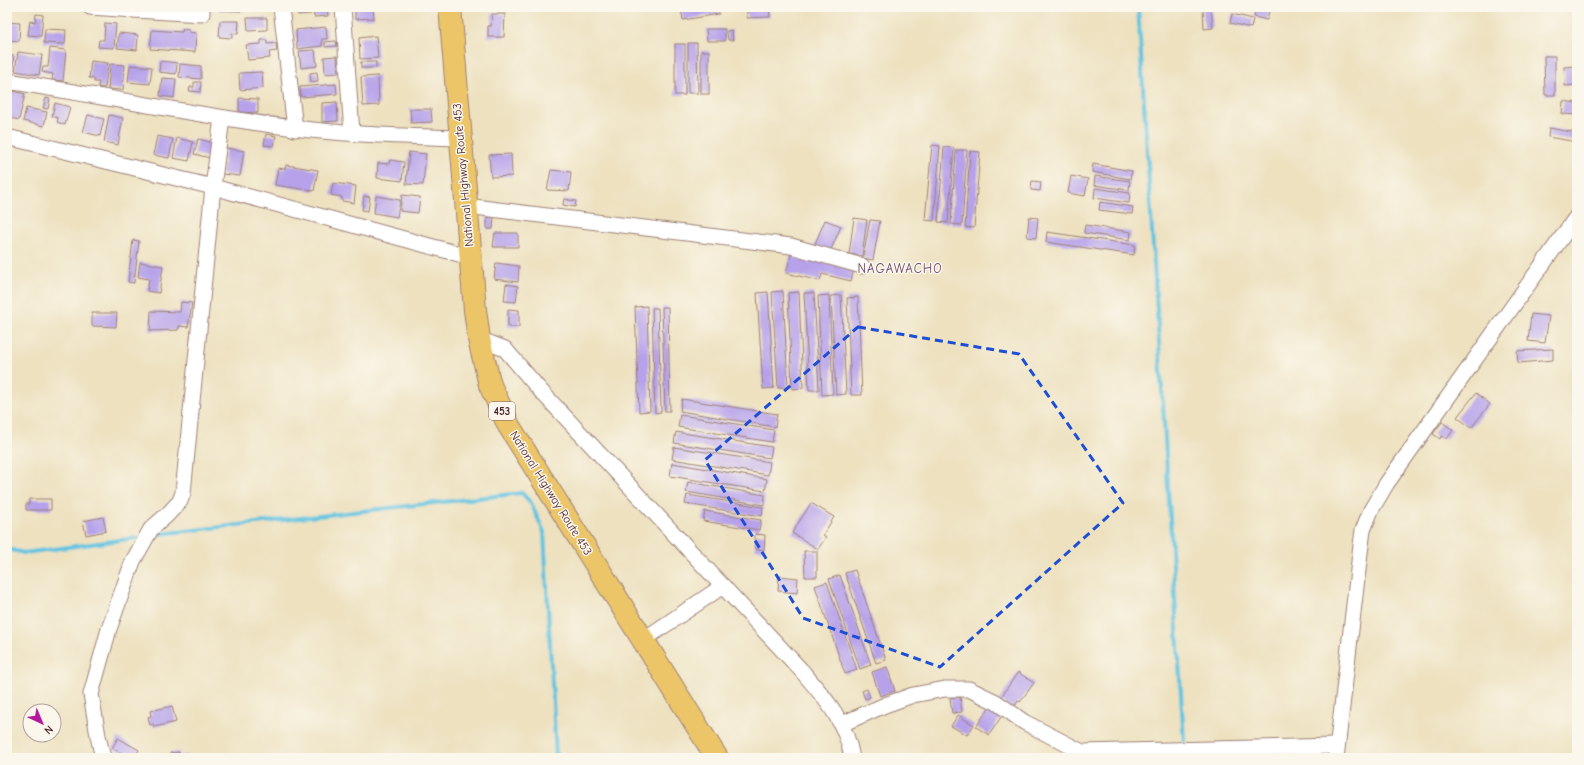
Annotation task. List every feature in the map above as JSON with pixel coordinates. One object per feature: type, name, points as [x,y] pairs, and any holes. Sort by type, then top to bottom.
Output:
[{"type":"highway","name":"National Highway Route 453","points":[[450,7],[474,310],[479,339],[490,384],[509,426],[717,758]]},
{"type":"street","points":[[90,7],[202,14],[202,7]]},
{"type":"street","points":[[281,7],[295,129]]},
{"type":"street","points":[[343,7],[352,133]]},
{"type":"street","points":[[7,81],[295,129],[395,136],[460,138]]},
{"type":"street","points":[[103,758],[91,694],[109,629],[133,561],[151,529],[180,501],[183,493],[213,187],[222,118]]},
{"type":"street","points":[[7,137],[213,187],[470,258]]},
{"type":"street","points":[[466,206],[791,246],[862,266]]},
{"type":"street","points":[[842,724],[885,704],[913,695],[945,689],[969,689],[996,702],[1024,722],[1082,752],[1336,752],[1363,530],[1387,483],[1577,216]]},
{"type":"street","points":[[479,339],[505,349],[539,389],[812,682],[827,700],[842,724],[850,746],[852,758]]},
{"type":"street","points":[[644,640],[723,586]]},
{"type":"highlighted area","points":[[858,327],[1019,354],[1123,503],[940,667],[803,618],[705,460]]},
{"type":"building","points":[[219,7],[241,7],[241,11],[219,10]]},
{"type":"building","points":[[297,7],[310,7],[311,14],[298,15]]},
{"type":"building","points":[[318,7],[333,7],[333,9],[327,10],[328,16],[314,17],[313,9],[318,9]]},
{"type":"building","points":[[355,7],[373,7],[374,18],[355,19]]},
{"type":"building","points":[[683,7],[718,7],[719,14],[683,20],[681,10]]},
{"type":"building","points":[[747,7],[769,7],[770,17],[747,18]]},
{"type":"building","points":[[1203,7],[1211,7],[1213,28],[1204,29]]},
{"type":"building","points":[[1256,7],[1270,7],[1267,20],[1254,17]]},
{"type":"building","points":[[36,14],[43,15],[41,36],[28,35],[30,21],[35,22]]},
{"type":"building","points":[[492,14],[505,14],[504,37],[488,37],[488,26],[491,26]]},
{"type":"building","points":[[1232,14],[1253,19],[1251,28],[1230,23]]},
{"type":"building","points":[[247,18],[267,18],[267,30],[248,31]]},
{"type":"building","points":[[220,21],[239,21],[238,34],[232,33],[232,38],[219,37]]},
{"type":"building","points":[[7,22],[20,23],[19,41],[7,40]]},
{"type":"building","points":[[105,23],[116,24],[114,48],[98,47],[99,40],[104,40]]},
{"type":"building","points":[[326,27],[327,39],[322,39],[322,46],[297,49],[296,30]]},
{"type":"building","points":[[45,29],[66,30],[65,44],[44,43]]},
{"type":"building","points":[[183,29],[196,33],[195,52],[150,49],[152,30],[182,32]]},
{"type":"building","points":[[706,29],[725,29],[725,41],[707,41]]},
{"type":"building","points":[[732,30],[733,40],[728,40],[727,31]]},
{"type":"building","points":[[119,33],[138,35],[137,50],[117,48]]},
{"type":"building","points":[[376,36],[378,58],[360,59],[359,38]]},
{"type":"building","points":[[261,40],[267,40],[267,44],[276,43],[277,51],[269,52],[270,58],[248,60],[246,45],[261,44]]},
{"type":"building","points":[[336,41],[337,46],[325,47],[325,42]]},
{"type":"building","points":[[688,43],[697,43],[698,93],[688,93]]},
{"type":"building","points":[[675,44],[685,44],[685,95],[675,95]]},
{"type":"building","points":[[50,48],[66,50],[63,81],[52,80],[53,74],[42,72],[43,67],[48,67]]},
{"type":"building","points":[[315,50],[317,66],[301,68],[299,51]]},
{"type":"building","points":[[701,51],[709,51],[709,94],[701,94]]},
{"type":"building","points":[[18,52],[42,55],[39,75],[15,71]]},
{"type":"building","points":[[7,55],[14,56],[12,71],[7,70]]},
{"type":"building","points":[[337,56],[338,73],[325,74],[324,57]]},
{"type":"building","points":[[1544,56],[1555,56],[1555,95],[1545,95]]},
{"type":"building","points":[[91,61],[108,63],[105,88],[98,87],[99,82],[94,82],[94,79],[89,78]]},
{"type":"building","points":[[160,61],[177,63],[176,74],[159,72]]},
{"type":"building","points":[[361,62],[376,62],[376,68],[361,68]]},
{"type":"building","points":[[110,64],[125,65],[123,90],[108,89]]},
{"type":"building","points":[[180,64],[201,66],[201,79],[179,77]]},
{"type":"building","points":[[130,65],[152,67],[150,84],[128,82]]},
{"type":"building","points":[[1577,66],[1577,85],[1565,86],[1564,67]]},
{"type":"building","points":[[262,72],[263,88],[240,90],[239,73]]},
{"type":"building","points":[[317,72],[318,81],[311,82],[310,73]]},
{"type":"building","points":[[378,76],[379,105],[363,106],[361,77]]},
{"type":"building","points":[[162,78],[176,79],[174,98],[160,96]]},
{"type":"building","points":[[194,82],[201,82],[200,92],[189,91],[190,87],[194,87]]},
{"type":"building","points":[[336,84],[337,94],[301,97],[300,87]]},
{"type":"building","points":[[10,90],[25,94],[19,120],[7,117],[7,100]]},
{"type":"building","points":[[46,98],[50,99],[48,109],[43,108]]},
{"type":"building","points":[[239,98],[258,99],[258,113],[239,112]]},
{"type":"building","points":[[1563,101],[1577,103],[1577,115],[1562,114]]},
{"type":"building","points":[[337,102],[338,121],[322,122],[322,103]]},
{"type":"building","points":[[55,103],[70,107],[65,125],[57,122],[58,118],[52,116]]},
{"type":"building","points":[[26,108],[47,112],[44,126],[23,121]]},
{"type":"building","points":[[410,109],[431,109],[432,122],[411,123]]},
{"type":"building","points":[[88,115],[104,119],[100,136],[83,132]]},
{"type":"building","points":[[109,115],[123,118],[118,145],[104,142]]},
{"type":"building","points":[[1549,128],[1577,133],[1577,142],[1548,137]]},
{"type":"building","points":[[266,134],[276,136],[274,146],[264,145]]},
{"type":"building","points":[[157,136],[173,139],[169,158],[153,155]]},
{"type":"building","points":[[177,138],[193,142],[189,161],[173,158]]},
{"type":"building","points":[[198,139],[214,143],[210,158],[194,154]]},
{"type":"building","points":[[932,145],[940,146],[934,221],[925,220]]},
{"type":"building","points":[[944,147],[954,148],[948,223],[938,222]]},
{"type":"building","points":[[226,148],[244,151],[240,176],[222,174]]},
{"type":"building","points":[[956,150],[967,150],[962,225],[951,224]]},
{"type":"building","points":[[970,151],[980,152],[974,228],[965,227]]},
{"type":"building","points":[[409,152],[426,154],[423,185],[406,184]]},
{"type":"building","points":[[511,154],[512,176],[491,177],[489,155]]},
{"type":"building","points":[[390,160],[404,162],[402,181],[377,178],[378,163],[389,164]]},
{"type":"building","points":[[1093,164],[1132,171],[1130,179],[1092,172]]},
{"type":"building","points":[[286,165],[318,170],[314,191],[275,185],[278,168],[285,169]]},
{"type":"building","points":[[551,170],[571,172],[569,191],[547,190]]},
{"type":"building","points":[[1071,176],[1088,179],[1085,196],[1068,193]]},
{"type":"building","points":[[1095,176],[1130,181],[1129,190],[1094,185]]},
{"type":"building","points":[[1032,181],[1041,182],[1040,191],[1031,190]]},
{"type":"building","points":[[333,183],[356,186],[354,203],[342,201],[342,197],[331,195]]},
{"type":"building","points":[[1095,188],[1130,193],[1129,203],[1094,198]]},
{"type":"building","points":[[402,195],[420,197],[418,213],[400,211]]},
{"type":"building","points":[[364,196],[370,197],[368,211],[362,210]]},
{"type":"building","points":[[376,196],[400,200],[397,217],[374,213]]},
{"type":"building","points":[[564,199],[576,201],[575,207],[563,205]]},
{"type":"building","points":[[1100,202],[1133,207],[1132,214],[1099,210]]},
{"type":"building","points":[[487,217],[494,217],[493,229],[487,229]]},
{"type":"building","points":[[1029,217],[1038,218],[1036,238],[1027,237]]},
{"type":"building","points":[[854,218],[867,220],[862,256],[849,254]]},
{"type":"building","points":[[825,220],[841,226],[830,252],[814,246]]},
{"type":"building","points":[[870,220],[880,221],[873,260],[863,258]]},
{"type":"building","points":[[1085,225],[1131,232],[1130,240],[1084,233]]},
{"type":"building","points":[[1047,232],[1135,245],[1134,255],[1046,242]]},
{"type":"building","points":[[495,233],[518,233],[518,247],[493,247]]},
{"type":"building","points":[[133,240],[139,241],[134,283],[128,282]]},
{"type":"building","points":[[791,254],[854,269],[851,281],[822,274],[820,281],[786,273]]},
{"type":"building","points":[[140,262],[163,266],[159,293],[147,291],[149,279],[138,277]]},
{"type":"building","points":[[496,263],[519,266],[518,282],[494,279]]},
{"type":"building","points":[[506,284],[518,286],[516,302],[504,301]]},
{"type":"building","points":[[783,291],[788,387],[778,388],[772,292]]},
{"type":"building","points":[[768,292],[774,388],[763,389],[757,293]]},
{"type":"building","points":[[799,292],[803,388],[792,389],[788,293]]},
{"type":"building","points":[[804,293],[814,293],[819,390],[809,390]]},
{"type":"building","points":[[829,295],[833,394],[822,395],[818,296]]},
{"type":"building","points":[[841,295],[846,394],[836,395],[831,296]]},
{"type":"building","points":[[858,297],[862,395],[851,395],[847,298]]},
{"type":"building","points":[[181,302],[192,303],[188,327],[179,326],[178,330],[150,331],[151,311],[180,312]]},
{"type":"building","points":[[647,306],[650,411],[639,412],[635,307]]},
{"type":"building","points":[[662,307],[668,307],[670,411],[665,411]]},
{"type":"building","points":[[652,308],[658,308],[661,412],[655,413]]},
{"type":"building","points":[[508,309],[519,310],[519,327],[508,327]]},
{"type":"building","points":[[92,313],[117,313],[116,327],[92,326]]},
{"type":"building","points":[[1531,314],[1549,316],[1545,343],[1528,341]]},
{"type":"building","points":[[1553,349],[1553,360],[1518,363],[1517,351]]},
{"type":"building","points":[[1476,393],[1490,404],[1471,428],[1457,417]]},
{"type":"building","points":[[682,399],[777,414],[775,427],[680,411]]},
{"type":"building","points":[[680,415],[774,430],[772,442],[678,427]]},
{"type":"building","points":[[1442,422],[1453,430],[1447,439],[1442,436],[1440,439],[1433,434]]},
{"type":"building","points":[[676,432],[772,447],[770,458],[674,443]]},
{"type":"building","points":[[674,447],[770,462],[768,475],[672,459]]},
{"type":"building","points":[[672,463],[767,479],[765,491],[670,476]]},
{"type":"building","points":[[688,482],[765,495],[764,505],[686,492]]},
{"type":"building","points":[[687,495],[763,507],[762,516],[685,504]]},
{"type":"building","points":[[29,499],[51,499],[51,510],[26,510],[26,504],[29,504]]},
{"type":"building","points":[[811,503],[834,517],[823,535],[826,537],[818,549],[792,533]]},
{"type":"building","points":[[705,511],[761,520],[759,530],[703,521]]},
{"type":"building","points":[[103,517],[106,531],[86,535],[83,521]]},
{"type":"building","points":[[755,534],[765,535],[764,550],[755,549]]},
{"type":"building","points":[[804,551],[817,551],[817,577],[805,577]]},
{"type":"building","points":[[855,570],[886,660],[876,663],[845,573]]},
{"type":"building","points":[[840,575],[871,665],[860,669],[829,579]]},
{"type":"building","points":[[779,576],[798,578],[797,593],[778,591]]},
{"type":"building","points":[[827,582],[857,670],[845,674],[815,586]]},
{"type":"building","points":[[887,667],[895,691],[880,696],[872,672]]},
{"type":"building","points":[[1018,672],[1034,683],[1013,709],[999,700]]},
{"type":"building","points":[[867,689],[870,697],[865,699],[862,691]]},
{"type":"building","points":[[960,697],[962,712],[952,713],[950,698]]},
{"type":"building","points":[[172,706],[176,722],[154,727],[153,724],[150,725],[148,717],[151,716],[150,711]]},
{"type":"building","points":[[990,706],[1003,714],[989,735],[976,727]]},
{"type":"building","points":[[958,715],[974,725],[967,735],[951,726]]},
{"type":"building","points":[[118,738],[139,750],[134,758],[131,758],[112,748]]},
{"type":"building","points":[[179,752],[179,756],[188,755],[188,758],[171,758],[170,753]]},
{"type":"waterway","points":[[1138,7],[1184,742]]},
{"type":"waterway","points":[[159,534],[522,493],[531,503],[544,532],[556,758]]},
{"type":"waterway","points":[[7,549],[24,553],[136,538]]},
{"type":"district","name":"NAGAWACHO","points":[[900,268]]}]
